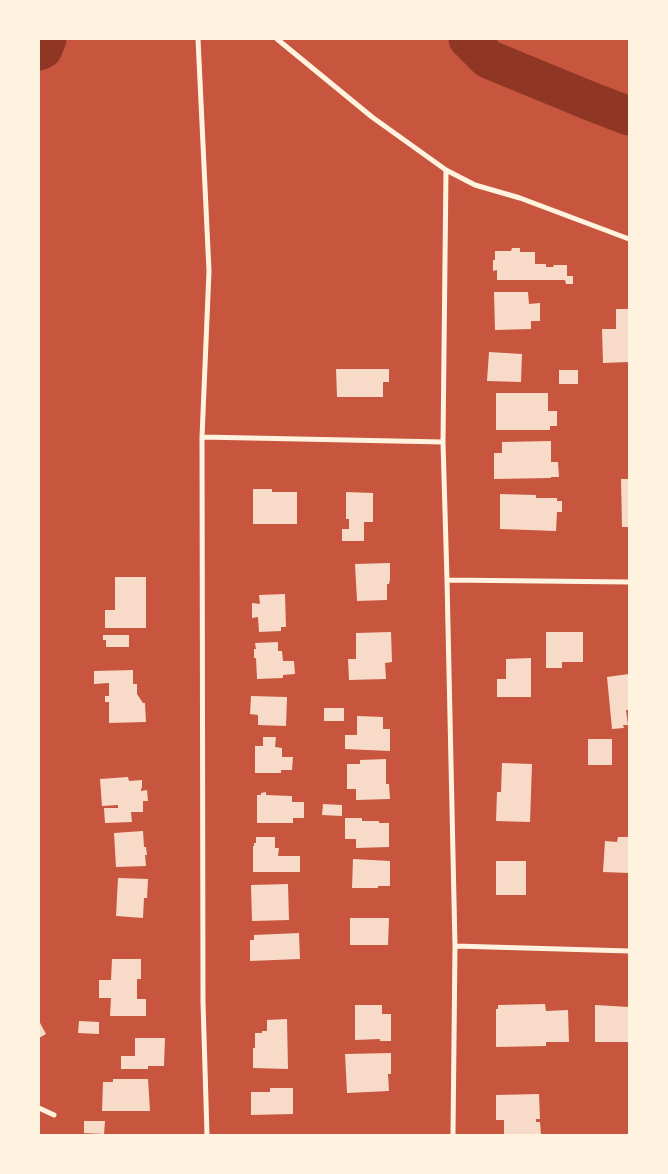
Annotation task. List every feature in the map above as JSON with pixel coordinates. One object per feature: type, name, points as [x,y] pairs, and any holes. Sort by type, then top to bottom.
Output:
[{"type":"street","points":[[198,39],[209,272],[202,437],[203,1002],[207,1135]]},
{"type":"street","points":[[277,39],[372,117],[446,170],[475,185],[520,198],[629,239]]},
{"type":"street","points":[[446,170],[443,442],[455,946],[453,1135]]},
{"type":"street","points":[[202,437],[443,442]]},
{"type":"street","points":[[447,580],[629,582]]},
{"type":"street","points":[[455,946],[629,951]]},
{"type":"street","points":[[39,1108],[54,1115]]},
{"type":"building","points":[[512,248],[520,248],[520,252],[535,252],[535,264],[546,264],[546,267],[567,265],[567,276],[573,276],[573,284],[566,284],[565,280],[497,280],[497,270],[493,271],[495,251],[511,251]]},
{"type":"building","points":[[494,292],[528,292],[529,304],[540,303],[540,321],[531,321],[531,329],[495,330]]},
{"type":"building","points":[[616,309],[629,309],[629,362],[603,363],[602,329],[616,329]]},
{"type":"building","points":[[489,352],[522,354],[521,382],[487,381]]},
{"type":"building","points":[[336,369],[389,369],[389,382],[383,382],[383,397],[337,397]]},
{"type":"building","points":[[559,370],[578,370],[578,384],[559,384]]},
{"type":"building","points":[[496,393],[548,393],[548,411],[557,411],[557,426],[550,426],[550,430],[496,430]]},
{"type":"building","points":[[551,441],[551,462],[558,462],[559,477],[494,479],[494,453],[502,453],[502,442]]},
{"type":"building","points":[[621,479],[629,479],[629,527],[622,527]]},
{"type":"building","points":[[253,489],[272,489],[272,492],[297,492],[297,524],[253,524]]},
{"type":"building","points":[[346,492],[373,493],[373,522],[364,522],[364,541],[342,541],[342,529],[349,529],[349,519],[346,519]]},
{"type":"building","points":[[500,494],[536,495],[536,498],[557,498],[557,501],[562,501],[562,512],[557,512],[556,531],[500,529]]},
{"type":"building","points":[[390,563],[387,600],[357,601],[355,564]]},
{"type":"building","points":[[115,577],[146,577],[146,628],[105,628],[105,610],[115,610]]},
{"type":"building","points":[[285,594],[286,627],[281,627],[281,631],[259,632],[258,617],[252,618],[252,603],[260,604],[259,595]]},
{"type":"building","points":[[391,632],[392,662],[385,663],[386,679],[349,680],[348,659],[356,659],[356,633]]},
{"type":"building","points":[[546,632],[583,632],[583,662],[562,662],[562,668],[546,668]]},
{"type":"building","points":[[103,635],[129,635],[129,647],[106,647],[106,640],[103,640]]},
{"type":"building","points":[[278,642],[278,651],[282,651],[283,661],[294,661],[295,674],[283,675],[283,678],[257,679],[256,658],[254,658],[255,643]]},
{"type":"building","points":[[531,658],[531,697],[497,697],[497,679],[506,679],[506,659]]},
{"type":"building","points":[[133,670],[133,684],[137,684],[137,694],[145,703],[146,722],[109,723],[109,702],[105,702],[105,696],[109,696],[109,683],[94,684],[94,671]]},
{"type":"building","points":[[629,674],[629,710],[626,710],[628,725],[623,725],[624,728],[612,729],[607,677]]},
{"type":"building","points":[[251,696],[287,697],[286,726],[258,725],[258,715],[250,714]]},
{"type":"building","points":[[324,708],[344,708],[344,721],[324,721]]},
{"type":"building","points":[[357,716],[383,717],[383,729],[390,729],[390,751],[345,749],[345,735],[357,735]]},
{"type":"building","points":[[263,737],[276,737],[275,747],[282,748],[282,757],[293,757],[292,770],[281,770],[281,773],[255,773],[255,746],[263,746]]},
{"type":"building","points":[[588,739],[612,739],[612,765],[588,765]]},
{"type":"building","points":[[386,759],[386,784],[389,784],[390,799],[356,800],[356,789],[347,789],[347,764],[360,764],[360,760]]},
{"type":"building","points":[[502,763],[532,764],[530,822],[496,821],[497,792],[501,792]]},
{"type":"building","points":[[128,777],[129,781],[142,780],[141,791],[147,790],[148,801],[143,801],[143,812],[131,812],[132,822],[105,823],[104,808],[118,808],[118,805],[102,806],[100,779]]},
{"type":"building","points":[[266,792],[266,795],[292,796],[292,802],[304,802],[304,818],[293,818],[293,823],[257,823],[257,795]]},
{"type":"building","points":[[323,804],[342,805],[342,816],[322,815]]},
{"type":"building","points":[[345,818],[362,818],[362,821],[389,823],[389,847],[356,848],[356,839],[345,839]]},
{"type":"building","points":[[143,831],[144,847],[146,847],[147,855],[145,855],[146,866],[116,867],[114,833]]},
{"type":"building","points":[[256,837],[275,837],[275,848],[279,848],[278,856],[300,856],[300,872],[253,872],[253,846],[256,843]]},
{"type":"building","points":[[618,837],[628,837],[629,840],[629,873],[603,872],[605,841],[617,842]]},
{"type":"building","points":[[353,859],[390,861],[390,886],[352,888]]},
{"type":"building","points":[[496,861],[526,861],[526,895],[496,895]]},
{"type":"building","points":[[118,878],[148,879],[147,898],[144,898],[143,918],[116,916]]},
{"type":"building","points":[[288,884],[289,920],[252,921],[251,885]]},
{"type":"building","points":[[350,918],[389,918],[388,945],[350,945]]},
{"type":"building","points":[[299,933],[300,959],[250,961],[250,940],[254,940],[254,935]]},
{"type":"building","points":[[112,959],[141,959],[141,979],[137,979],[137,999],[146,999],[146,1016],[110,1016],[111,998],[99,998],[99,980],[111,980]]},
{"type":"building","points":[[545,1004],[546,1011],[568,1010],[569,1042],[546,1042],[546,1046],[496,1047],[496,1009],[498,1009],[498,1005]]},
{"type":"building","points":[[355,1005],[382,1005],[382,1014],[391,1014],[391,1041],[380,1041],[380,1039],[355,1040]]},
{"type":"building","points":[[595,1005],[629,1007],[629,1042],[595,1042]]},
{"type":"building","points":[[287,1019],[288,1069],[253,1068],[255,1033],[267,1031],[267,1020]]},
{"type":"building","points":[[39,1021],[46,1034],[39,1038]]},
{"type":"building","points":[[79,1021],[99,1022],[99,1034],[78,1033]]},
{"type":"building","points":[[135,1038],[165,1038],[164,1066],[148,1066],[148,1069],[121,1069],[121,1056],[135,1056]]},
{"type":"building","points":[[391,1053],[391,1074],[388,1074],[389,1091],[347,1093],[345,1054]]},
{"type":"building","points":[[113,1079],[148,1079],[150,1111],[102,1111],[103,1082],[113,1082]]},
{"type":"building","points":[[270,1088],[293,1088],[293,1114],[251,1115],[251,1092],[270,1092]]},
{"type":"building","points":[[539,1094],[540,1119],[536,1119],[536,1122],[540,1122],[541,1135],[504,1135],[504,1120],[496,1120],[496,1095]]},
{"type":"building","points":[[84,1121],[105,1121],[104,1134],[84,1133]]},
{"type":"waterway","points":[[39,51],[43,49],[47,39]]},
{"type":"waterway","points":[[468,39],[488,59],[629,116]]}]
